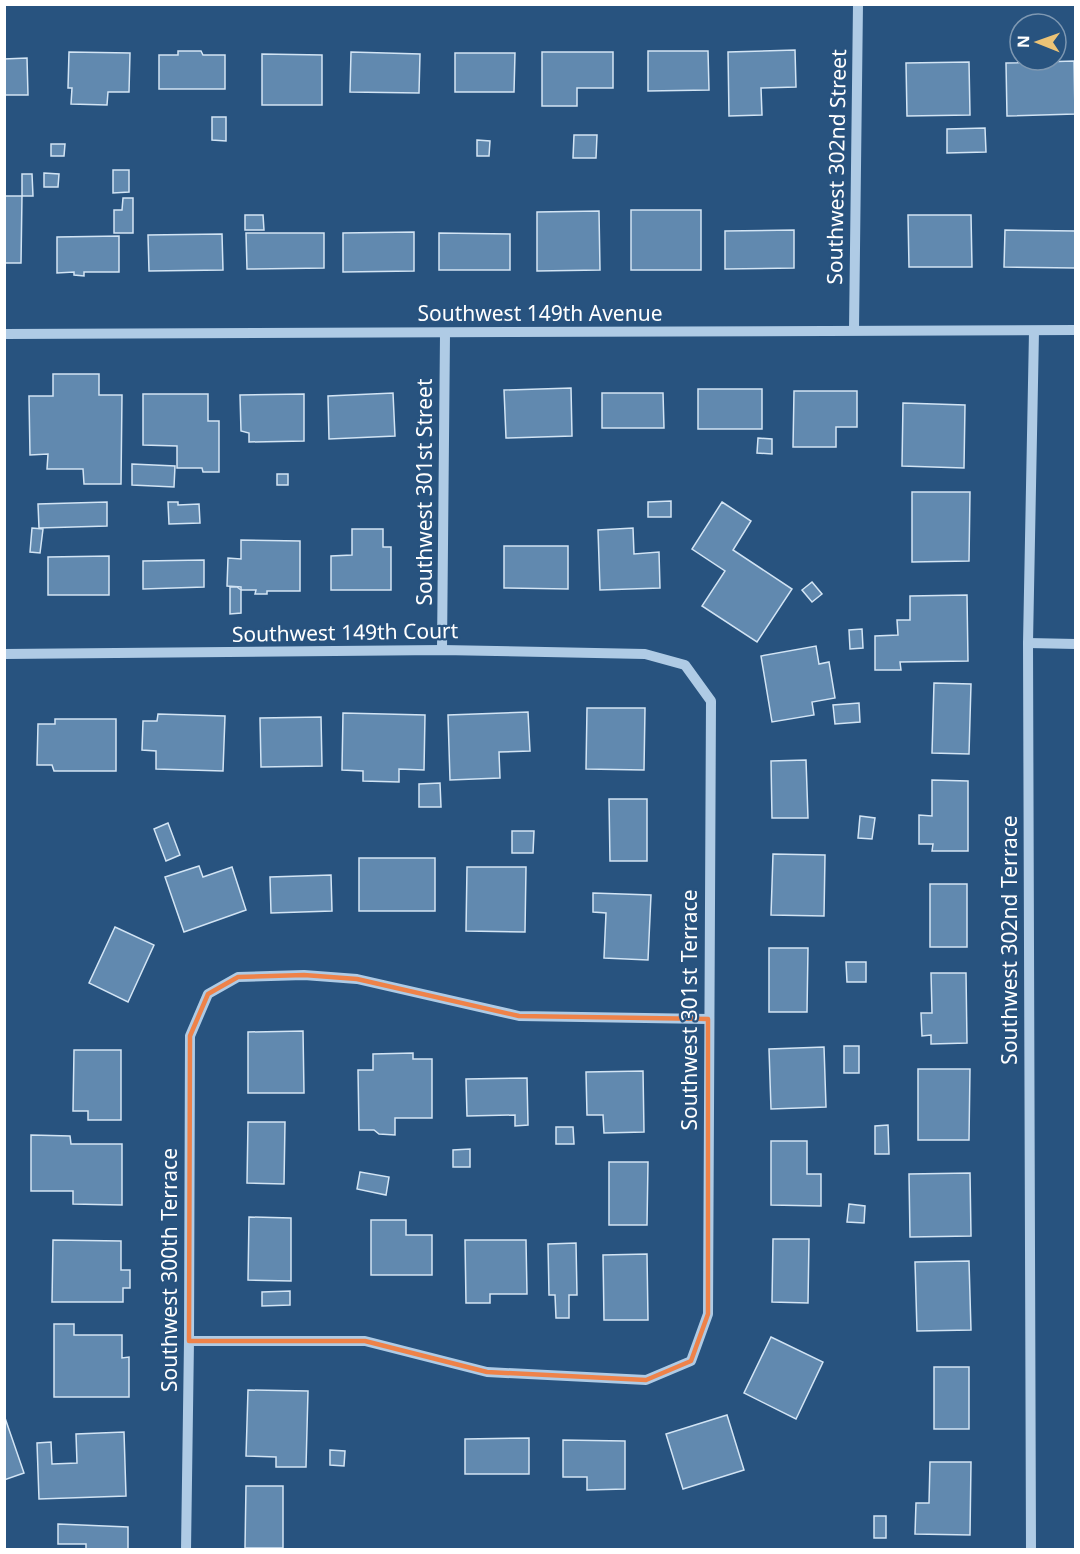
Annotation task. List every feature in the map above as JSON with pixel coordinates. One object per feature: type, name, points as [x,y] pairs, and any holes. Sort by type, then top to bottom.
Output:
[{"type":"street","name":"Southwest 302nd Street","points":[[854,330],[858,4]]},
{"type":"street","name":"Southwest 149th Avenue","points":[[4,334],[1076,330]]},
{"type":"street","name":"Southwest 302nd Terrace","points":[[1031,1550],[1028,643],[1034,331]]},
{"type":"street","name":"Southwest 301st Street","points":[[442,650],[445,334]]},
{"type":"street","points":[[1028,643],[1076,644]]},
{"type":"street","name":"Southwest 149th Court","points":[[4,654],[442,650],[645,654],[685,665]]},
{"type":"street","name":"Southwest 301st Terrace","points":[[189,1341],[365,1341],[487,1372],[646,1380],[691,1361],[708,1314],[711,701],[685,665]]},
{"type":"street","name":"Southwest 300th Terrace","points":[[186,1550],[190,1035],[208,994],[238,977],[303,975],[357,980],[519,1016],[708,1019]]},
{"type":"highlighted area","points":[[304,975],[357,979],[519,1016],[708,1019],[708,1314],[691,1361],[646,1380],[487,1372],[365,1341],[189,1341],[190,1036],[208,994],[238,977]]},
{"type":"building","points":[[795,50],[796,87],[761,88],[762,115],[729,116],[728,52]]},
{"type":"building","points":[[178,51],[201,51],[203,55],[225,55],[225,89],[159,89],[159,55],[178,55]]},
{"type":"building","points":[[648,51],[708,51],[709,90],[648,91]]},
{"type":"building","points":[[69,52],[130,53],[129,92],[108,92],[107,105],[71,104],[72,88],[68,88]]},
{"type":"building","points":[[351,52],[420,54],[419,93],[350,92]]},
{"type":"building","points":[[542,52],[613,52],[613,88],[577,88],[577,106],[542,106]]},
{"type":"building","points":[[455,53],[515,53],[514,92],[455,92]]},
{"type":"building","points":[[262,54],[322,55],[322,105],[262,105]]},
{"type":"building","points":[[27,58],[28,95],[4,95],[4,59]]},
{"type":"building","points":[[1068,61],[1074,61],[1075,114],[1007,116],[1006,63],[1008,63],[1008,72],[1068,72]]},
{"type":"building","points":[[969,62],[970,115],[907,116],[906,63]]},
{"type":"building","points":[[212,117],[226,117],[226,141],[212,140]]},
{"type":"building","points":[[985,128],[986,152],[947,153],[947,129]]},
{"type":"building","points":[[574,135],[597,135],[596,158],[573,158]]},
{"type":"building","points":[[477,140],[490,141],[489,156],[477,156]]},
{"type":"building","points":[[51,144],[65,144],[64,156],[51,156]]},
{"type":"building","points":[[113,170],[129,170],[129,192],[113,193]]},
{"type":"building","points":[[44,173],[59,174],[58,187],[44,187]]},
{"type":"building","points":[[22,174],[32,174],[33,196],[22,196]]},
{"type":"building","points":[[4,196],[22,196],[21,263],[4,263]]},
{"type":"building","points":[[123,198],[133,198],[133,233],[114,233],[114,210],[122,210]]},
{"type":"building","points":[[631,210],[701,210],[701,270],[631,270]]},
{"type":"building","points":[[599,211],[600,270],[537,271],[537,212]]},
{"type":"building","points":[[245,215],[263,215],[264,230],[245,230]]},
{"type":"building","points":[[908,215],[971,215],[972,267],[909,267]]},
{"type":"building","points":[[794,230],[794,268],[725,269],[725,231]]},
{"type":"building","points":[[1005,230],[1076,231],[1075,268],[1004,267]]},
{"type":"building","points":[[414,232],[414,271],[343,272],[343,233]]},
{"type":"building","points":[[246,233],[324,233],[324,268],[247,269]]},
{"type":"building","points":[[439,233],[510,234],[510,270],[439,270]]},
{"type":"building","points":[[222,234],[223,270],[149,271],[148,235]]},
{"type":"building","points":[[119,236],[119,272],[84,272],[84,276],[74,275],[74,272],[57,273],[57,237]]},
{"type":"building","points":[[53,374],[99,374],[99,395],[122,395],[121,484],[84,484],[83,469],[47,469],[48,454],[30,455],[29,396],[53,396]]},
{"type":"building","points":[[571,388],[572,436],[506,438],[504,390]]},
{"type":"building","points":[[698,389],[762,389],[762,429],[698,429]]},
{"type":"building","points":[[794,391],[857,391],[857,427],[836,427],[836,447],[793,447]]},
{"type":"building","points":[[393,393],[395,436],[329,439],[328,396]]},
{"type":"building","points":[[602,393],[663,393],[664,428],[602,428]]},
{"type":"building","points":[[143,394],[208,394],[208,421],[219,421],[219,472],[203,472],[202,468],[177,468],[177,446],[143,445]]},
{"type":"building","points":[[304,394],[304,441],[249,442],[249,433],[241,431],[240,395]]},
{"type":"building","points":[[903,403],[965,405],[964,468],[902,466]]},
{"type":"building","points":[[758,438],[772,439],[772,454],[757,453]]},
{"type":"building","points":[[132,464],[175,466],[174,487],[132,485]]},
{"type":"building","points":[[277,474],[288,474],[288,485],[277,485]]},
{"type":"building","points":[[912,492],[970,492],[969,561],[912,562]]},
{"type":"building","points":[[671,501],[671,517],[648,517],[648,502]]},
{"type":"building","points":[[107,502],[107,526],[39,528],[38,504]]},
{"type":"building","points":[[168,502],[178,502],[178,505],[199,504],[200,523],[169,524]]},
{"type":"building","points":[[722,502],[751,521],[733,550],[792,589],[757,642],[702,606],[725,571],[692,549]]},
{"type":"building","points":[[32,528],[43,529],[40,553],[30,552]]},
{"type":"building","points":[[633,528],[634,554],[659,552],[660,588],[600,590],[598,530]]},
{"type":"building","points":[[352,529],[383,529],[383,547],[391,547],[391,590],[331,590],[331,556],[352,555]]},
{"type":"building","points":[[241,540],[300,541],[300,591],[267,591],[267,594],[255,594],[256,590],[241,590],[241,587],[227,586],[228,558],[241,559]]},
{"type":"building","points":[[504,546],[568,546],[568,589],[504,588]]},
{"type":"building","points":[[109,556],[109,595],[48,595],[48,557]]},
{"type":"building","points":[[204,560],[204,587],[143,589],[143,561]]},
{"type":"building","points":[[812,582],[822,594],[812,602],[802,590]]},
{"type":"building","points":[[230,587],[237,587],[241,590],[241,613],[230,614]]},
{"type":"building","points":[[967,595],[968,661],[900,662],[901,670],[875,670],[875,636],[898,635],[897,620],[910,620],[910,596]]},
{"type":"building","points":[[862,629],[863,648],[850,649],[849,630]]},
{"type":"building","points":[[816,646],[819,664],[829,662],[835,698],[812,702],[814,715],[772,722],[761,656]]},
{"type":"building","points":[[934,683],[971,684],[969,754],[932,753]]},
{"type":"building","points":[[859,703],[860,722],[835,724],[833,705]]},
{"type":"building","points":[[587,708],[645,708],[644,770],[586,769]]},
{"type":"building","points":[[528,712],[530,751],[499,752],[500,778],[450,780],[448,715]]},
{"type":"building","points":[[343,713],[425,715],[424,770],[399,769],[399,782],[363,781],[363,771],[342,770]]},
{"type":"building","points":[[158,714],[225,716],[223,771],[156,769],[156,751],[142,750],[143,721],[157,721]]},
{"type":"building","points":[[321,717],[322,766],[261,767],[260,718]]},
{"type":"building","points":[[55,719],[116,719],[116,771],[54,771],[52,765],[37,765],[38,724],[55,724]]},
{"type":"building","points":[[806,760],[808,818],[772,818],[771,761]]},
{"type":"building","points":[[932,780],[968,781],[968,851],[932,851],[933,844],[919,844],[919,815],[932,816]]},
{"type":"building","points":[[440,783],[441,807],[419,807],[419,784]]},
{"type":"building","points":[[609,799],[647,799],[647,861],[610,861]]},
{"type":"building","points":[[860,816],[875,818],[872,839],[858,838]]},
{"type":"building","points":[[168,823],[180,855],[166,861],[154,829]]},
{"type":"building","points":[[512,831],[534,831],[533,853],[512,853]]},
{"type":"building","points":[[773,854],[825,855],[824,916],[771,915]]},
{"type":"building","points":[[359,858],[435,858],[435,911],[359,911]]},
{"type":"building","points":[[199,866],[203,877],[232,867],[246,910],[184,932],[165,877]]},
{"type":"building","points":[[467,867],[526,867],[525,932],[466,931]]},
{"type":"building","points":[[331,875],[332,911],[271,913],[270,877]]},
{"type":"building","points":[[930,884],[967,884],[967,947],[930,947]]},
{"type":"building","points":[[593,893],[651,895],[648,960],[604,958],[606,913],[593,912]]},
{"type":"building","points":[[115,927],[154,945],[128,1002],[89,983]]},
{"type":"building","points":[[769,948],[808,948],[807,1012],[769,1012]]},
{"type":"building","points":[[846,962],[866,962],[866,982],[847,982]]},
{"type":"building","points":[[931,973],[966,973],[967,1043],[931,1044],[931,1035],[922,1036],[921,1013],[932,1013]]},
{"type":"building","points":[[303,1031],[304,1093],[248,1093],[248,1032]]},
{"type":"building","points":[[844,1046],[859,1046],[859,1073],[844,1073]]},
{"type":"building","points":[[824,1047],[826,1107],[771,1109],[769,1049]]},
{"type":"building","points":[[74,1050],[121,1050],[121,1120],[88,1120],[88,1111],[73,1111]]},
{"type":"building","points":[[413,1053],[413,1059],[432,1059],[432,1118],[395,1118],[395,1135],[379,1134],[374,1130],[359,1130],[358,1070],[373,1070],[373,1054]]},
{"type":"building","points":[[918,1069],[970,1069],[969,1140],[918,1140]]},
{"type":"building","points":[[643,1071],[644,1132],[604,1133],[603,1115],[587,1115],[586,1072]]},
{"type":"building","points":[[527,1078],[528,1125],[515,1126],[515,1115],[467,1116],[466,1079]]},
{"type":"building","points":[[248,1122],[285,1122],[284,1184],[247,1183]]},
{"type":"building","points":[[888,1125],[889,1154],[875,1154],[875,1126]]},
{"type":"building","points":[[556,1127],[573,1127],[574,1144],[556,1144]]},
{"type":"building","points":[[31,1135],[70,1136],[71,1144],[122,1144],[122,1205],[73,1204],[73,1191],[31,1191]]},
{"type":"building","points":[[771,1141],[807,1141],[807,1174],[821,1174],[821,1206],[771,1205]]},
{"type":"building","points":[[470,1149],[470,1167],[453,1167],[453,1150]]},
{"type":"building","points":[[609,1162],[648,1162],[647,1225],[609,1225]]},
{"type":"building","points":[[360,1172],[389,1177],[386,1195],[357,1189]]},
{"type":"building","points":[[970,1173],[971,1236],[910,1237],[909,1174]]},
{"type":"building","points":[[849,1204],[865,1206],[864,1223],[847,1222]]},
{"type":"building","points":[[249,1217],[291,1218],[291,1281],[248,1280]]},
{"type":"building","points":[[371,1220],[406,1220],[406,1235],[432,1235],[432,1275],[371,1275]]},
{"type":"building","points":[[773,1239],[809,1239],[808,1303],[772,1302]]},
{"type":"building","points":[[53,1240],[121,1241],[121,1270],[130,1270],[130,1288],[123,1288],[123,1302],[52,1302]]},
{"type":"building","points":[[465,1240],[526,1240],[527,1294],[490,1294],[490,1303],[466,1303]]},
{"type":"building","points":[[576,1243],[577,1295],[569,1295],[569,1318],[556,1318],[555,1295],[549,1295],[548,1244]]},
{"type":"building","points":[[647,1254],[648,1320],[604,1320],[603,1255]]},
{"type":"building","points":[[969,1261],[971,1330],[917,1331],[915,1262]]},
{"type":"building","points":[[290,1291],[290,1305],[262,1306],[262,1292]]},
{"type":"building","points":[[54,1324],[74,1324],[74,1335],[122,1335],[122,1358],[129,1357],[129,1397],[54,1397]]},
{"type":"building","points":[[771,1337],[823,1362],[796,1419],[744,1393]]},
{"type":"building","points":[[934,1367],[969,1367],[969,1429],[934,1429]]},
{"type":"building","points":[[248,1390],[308,1391],[306,1467],[276,1467],[276,1457],[246,1456]]},
{"type":"building","points":[[4,1415],[24,1473],[4,1480]]},
{"type":"building","points":[[727,1415],[744,1470],[683,1489],[666,1434]]},
{"type":"building","points":[[124,1432],[126,1496],[39,1499],[37,1443],[51,1442],[52,1464],[77,1463],[76,1434]]},
{"type":"building","points":[[529,1438],[529,1474],[465,1474],[465,1439]]},
{"type":"building","points":[[563,1440],[625,1441],[625,1489],[587,1490],[587,1477],[563,1477]]},
{"type":"building","points":[[330,1450],[345,1451],[344,1466],[330,1465]]},
{"type":"building","points":[[930,1462],[971,1462],[970,1535],[915,1534],[916,1503],[929,1503]]},
{"type":"building","points":[[246,1486],[283,1486],[283,1548],[245,1548]]},
{"type":"building","points":[[874,1516],[886,1516],[886,1538],[874,1538]]},
{"type":"building","points":[[58,1524],[128,1527],[128,1550],[86,1550],[86,1544],[58,1544]]}]
